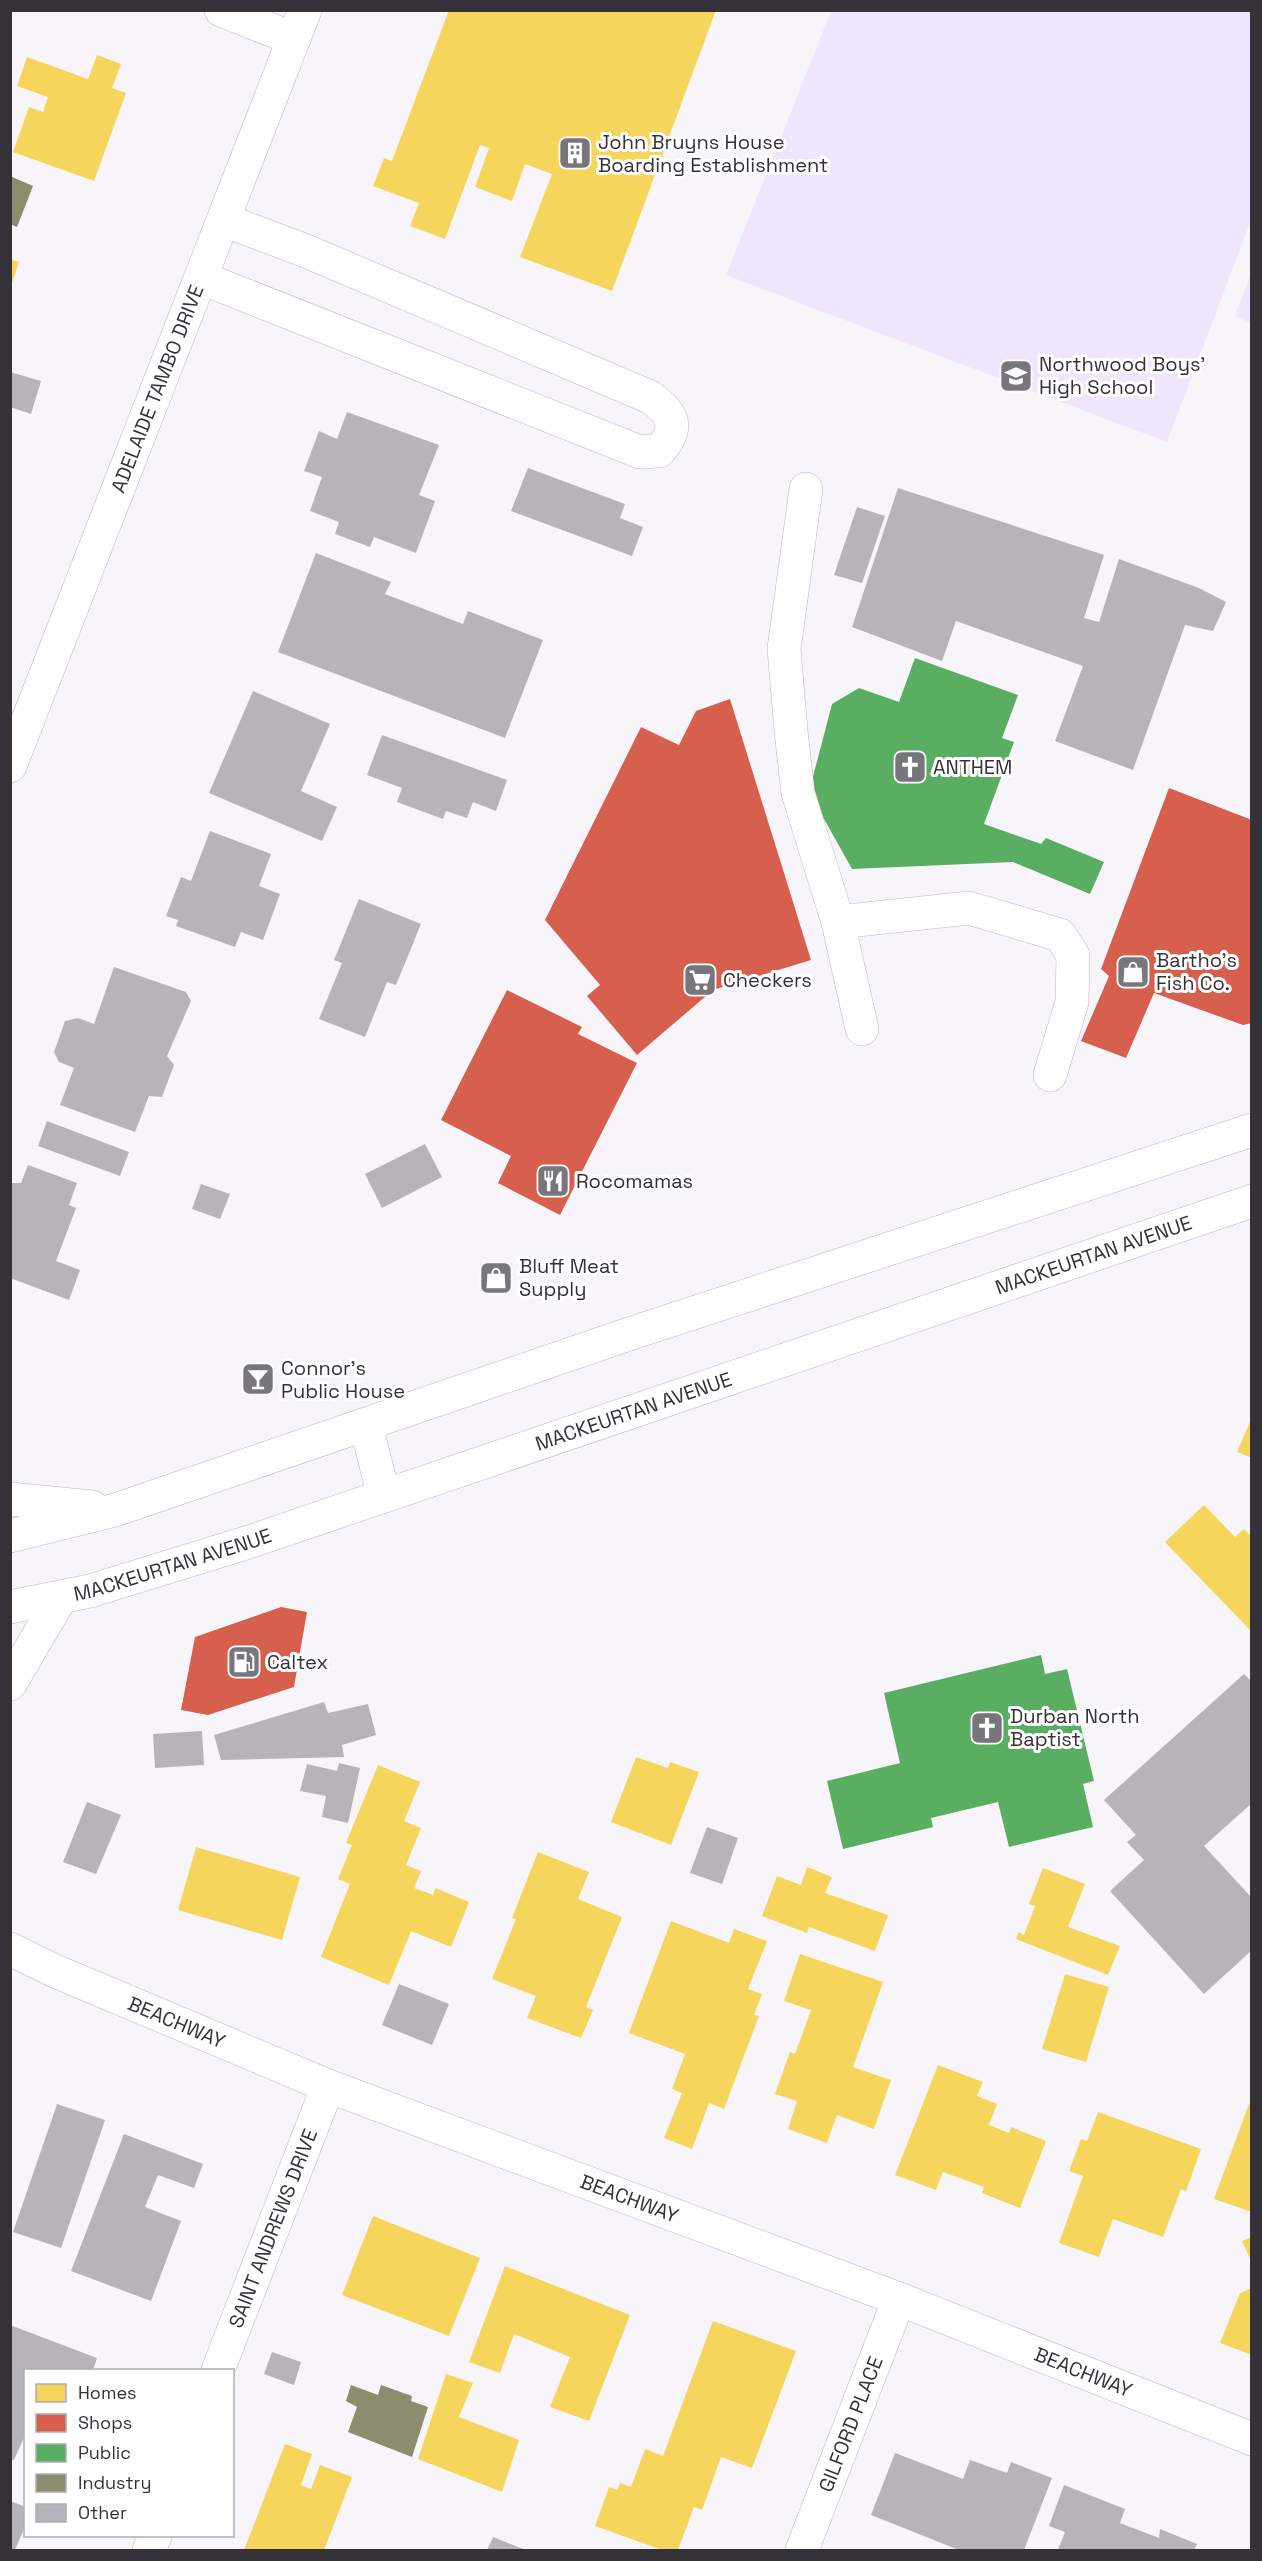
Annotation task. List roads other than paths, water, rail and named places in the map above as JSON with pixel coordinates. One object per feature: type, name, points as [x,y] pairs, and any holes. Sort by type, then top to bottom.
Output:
[{"type":"street","points":[[221,10],[299,25]]},
{"type":"street","name":"ADELAIDE TAMBO DRIVE","points":[[10,766],[299,25]]},
{"type":"street","points":[[202,278],[640,452],[659,451],[672,433],[672,422],[668,412],[650,397],[306,251],[224,220]]},
{"type":"street","points":[[806,489],[784,649],[798,793],[838,921],[862,1029]]},
{"type":"street","points":[[838,921],[969,908],[1060,936],[1073,955],[1072,1002],[1050,1075]]},
{"type":"street","points":[[10,1536],[115,1510],[615,1339],[1251,1130]]},
{"type":"street","name":"MACKEURTAN AVENUE","points":[[10,1607],[60,1599],[237,1546],[1251,1201]]},
{"type":"street","points":[[366,1426],[384,1496]]},
{"type":"street","points":[[10,1499],[115,1510]]},
{"type":"street","points":[[10,1684],[60,1599]]},
{"type":"street","name":"BEACHWAY","points":[[10,1949],[55,1971],[328,2086],[899,2299],[1251,2439]]},
{"type":"street","name":"SAINT ANDREWS DRIVE","points":[[218,2369],[328,2086]]},
{"type":"street","name":"GILFORD PLACE","points":[[802,2550],[899,2299]]},
{"type":"place","name":"John Bruyns House Boarding Establishment","points":[[575,153]]},
{"type":"place","name":"Northwood Boys' High School","points":[[1016,376]]},
{"type":"place","name":"ANTHEM","points":[[910,767]]},
{"type":"place","name":"Bartho's Fish Co.","points":[[1133,972]]},
{"type":"place","name":"Checkers","points":[[700,980]]},
{"type":"place","name":"Rocomamas","points":[[553,1181]]},
{"type":"place","name":"Bluff Meat Supply","points":[[496,1278]]},
{"type":"place","name":"Connor's Public House","points":[[258,1379]]},
{"type":"place","name":"Caltex","points":[[244,1662]]},
{"type":"place","name":"Durban North Baptist","points":[[987,1728]]}]
